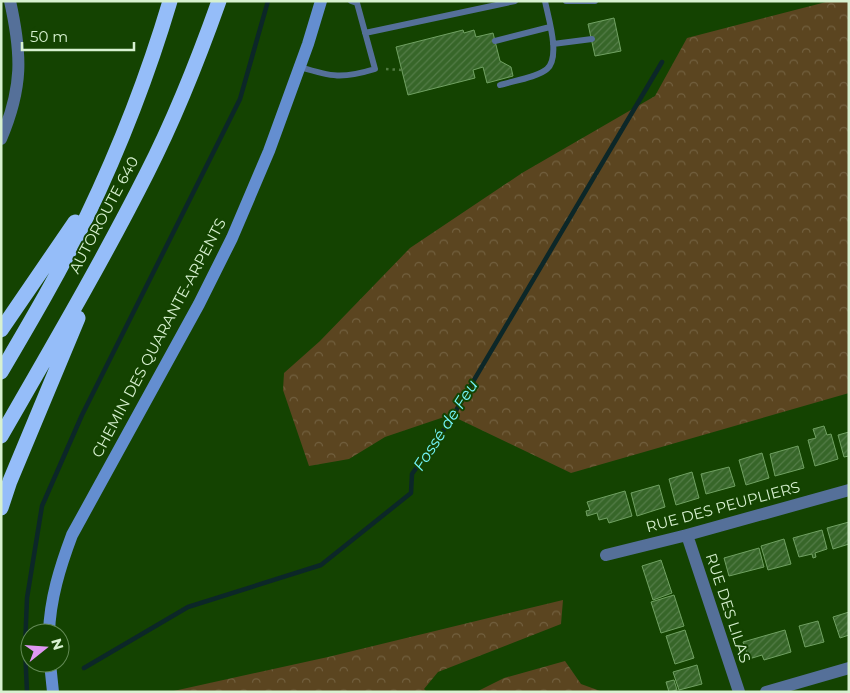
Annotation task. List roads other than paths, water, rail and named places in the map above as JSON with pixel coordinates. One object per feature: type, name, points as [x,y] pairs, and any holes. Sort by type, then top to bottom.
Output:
[{"type":"highway","name":"AUTOROUTE 640","points":[[1,372],[63,263],[105,177],[137,98],[170,1]]},
{"type":"highway","name":"AUTOROUTE 640","points":[[1,436],[108,247],[148,172],[197,61],[219,1]]},
{"type":"highway","points":[[1,330],[105,177]]},
{"type":"highway","points":[[1,508],[10,481],[108,247]]},
{"type":"street","points":[[1,139],[14,103],[19,71],[17,34],[10,1]]},
{"type":"street","name":"CHEMIN DES QUARANTE-ARPENTS","points":[[50,623],[56,585],[72,536],[195,311],[232,238],[266,160],[300,67],[321,1]]},
{"type":"street","name":"RUE DES PEUPLIERS","points":[[606,555],[687,535],[849,490]]},
{"type":"street","name":"RUE DES LILAS","points":[[687,535],[739,692]]},
{"type":"street","points":[[766,692],[849,668]]},
{"type":"street","points":[[51,673],[53,692]]},
{"type":"lane","points":[[300,67],[327,75],[339,76],[358,74],[374,69],[357,3],[351,1]]},
{"type":"lane","points":[[365,33],[514,1]]},
{"type":"lane","points":[[500,85],[542,72],[554,60],[554,44],[545,1]]},
{"type":"lane","points":[[566,1],[595,1]]},
{"type":"lane","points":[[495,41],[550,27]]},
{"type":"lane","points":[[554,44],[592,39]]},
{"type":"waterway","points":[[27,692],[25,648],[27,598],[42,506],[82,415],[240,99],[268,1]]},
{"type":"waterway","name":"Fossé de Feu","points":[[84,668],[188,607],[321,565],[411,493],[412,474],[448,424],[662,62]]}]
